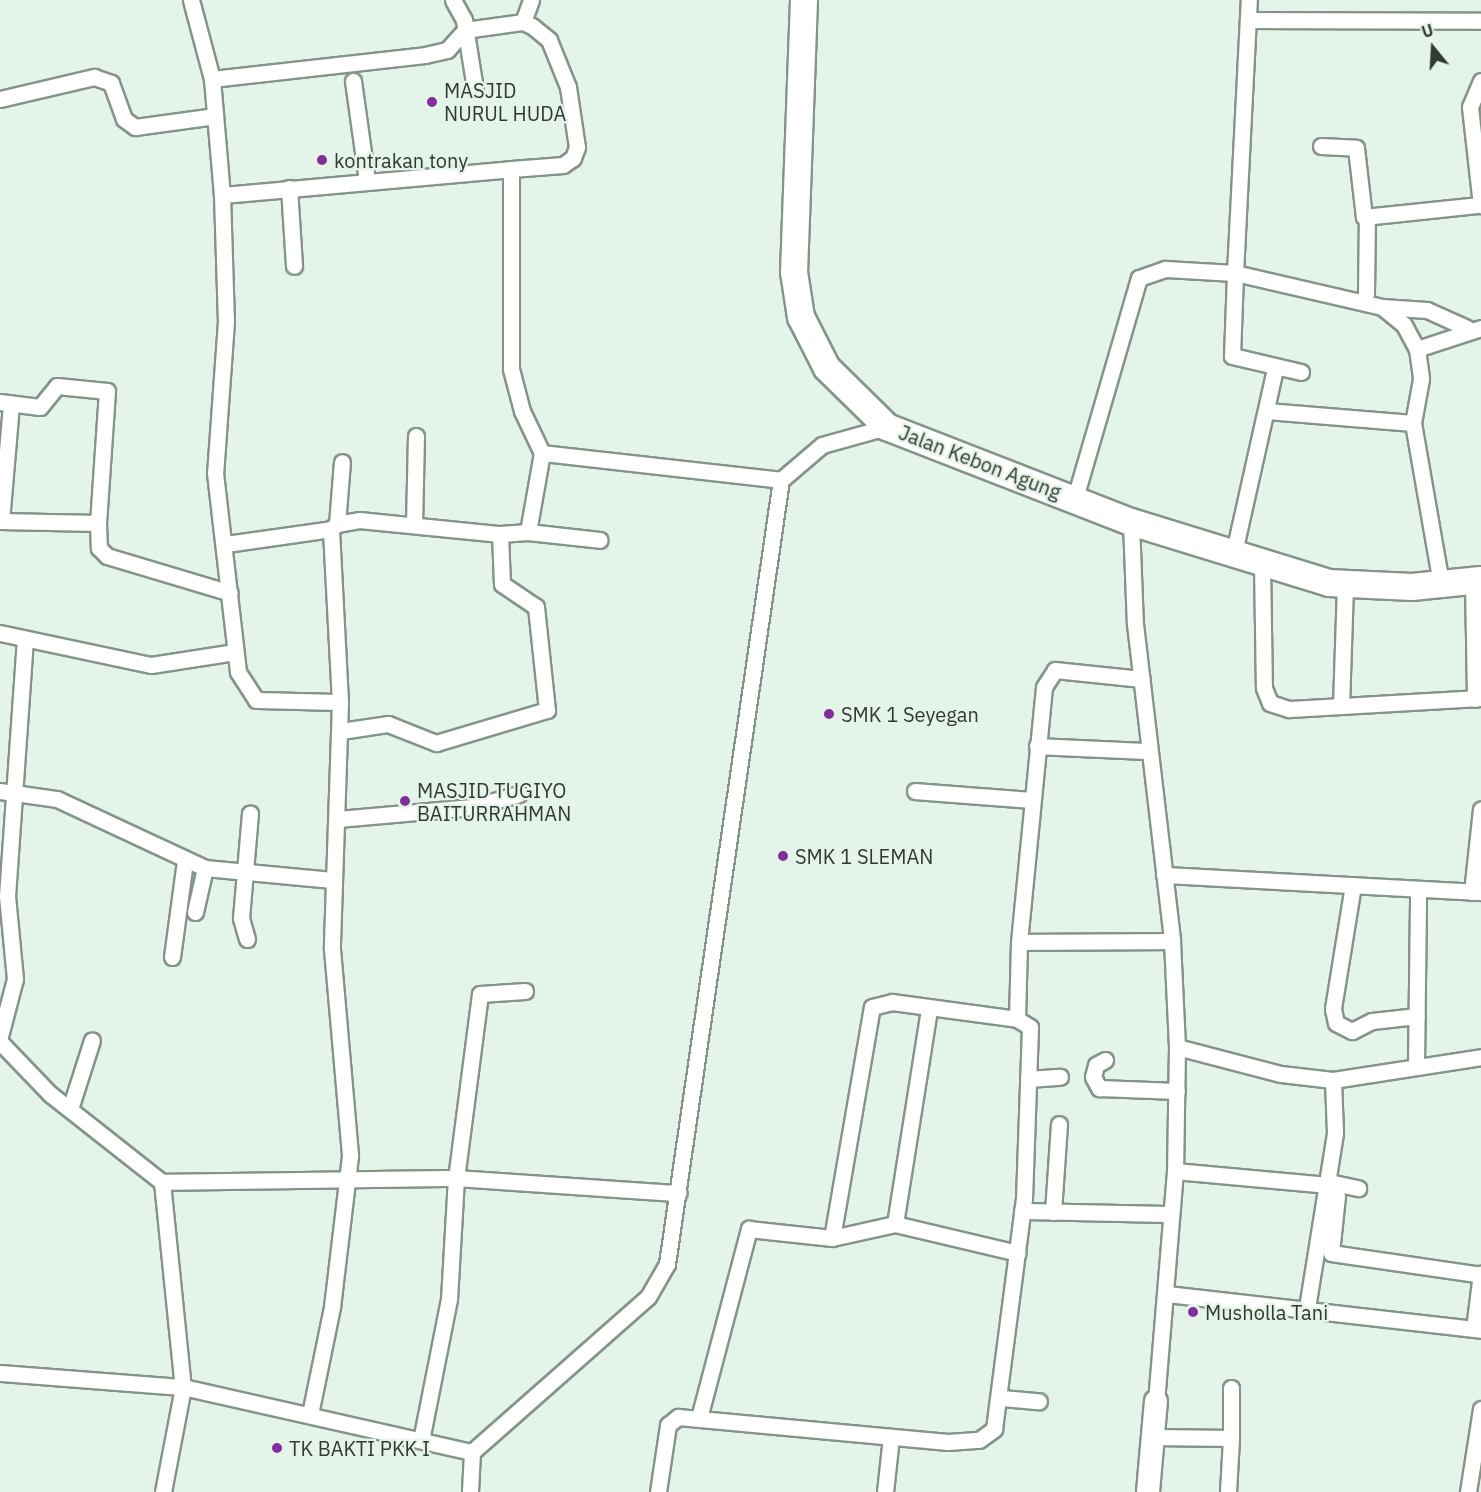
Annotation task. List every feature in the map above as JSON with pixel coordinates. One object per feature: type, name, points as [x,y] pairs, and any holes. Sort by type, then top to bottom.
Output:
[{"type":"main road","name":"Jalan Kebon Agung","points":[[804,0],[794,272],[801,317],[827,368],[887,427],[1075,498],[1131,522],[1234,552],[1262,564],[1345,585],[1441,584],[1477,581]]},
{"type":"main road","points":[[1148,1492],[1156,1401]]},
{"type":"street","points":[[191,0],[212,80],[222,195],[226,321],[215,473],[226,544],[235,652],[243,685],[256,700],[340,702]]},
{"type":"street","points":[[453,0],[465,30],[475,89]]},
{"type":"street","points":[[523,22],[531,0]]},
{"type":"street","points":[[1249,0],[1250,20],[1232,356],[1275,368],[1301,372]]},
{"type":"street","points":[[1250,20],[1481,21]]},
{"type":"street","points":[[212,80],[425,55],[447,50],[465,30],[523,22],[549,40],[560,62],[577,147],[563,165],[222,195]]},
{"type":"street","points":[[0,99],[94,77],[111,83],[124,119],[135,127],[215,116]]},
{"type":"street","points":[[357,80],[367,181]]},
{"type":"street","points":[[1321,146],[1356,148],[1362,214],[1367,217],[1480,205],[1470,107],[1481,81]]},
{"type":"street","points":[[512,168],[512,369],[522,411],[542,453],[528,532]]},
{"type":"street","points":[[289,188],[294,266]]},
{"type":"street","points":[[1366,294],[1367,217]]},
{"type":"street","points":[[1075,498],[1139,278],[1165,269],[1235,273],[1383,307],[1427,310],[1474,328]]},
{"type":"street","points":[[1383,307],[1404,325],[1417,349],[1421,379],[1413,423],[1441,584]]},
{"type":"street","points":[[1417,349],[1474,328]]},
{"type":"street","points":[[1234,552],[1268,411],[1275,368]]},
{"type":"street","points":[[98,523],[1,521],[5,403],[42,406],[57,386],[107,391],[98,523],[99,548],[107,556],[230,593]]},
{"type":"street","points":[[1268,411],[1413,423]]},
{"type":"street","points":[[470,1492],[472,1452],[648,1297],[667,1264],[744,704],[780,480],[822,445],[887,427]]},
{"type":"street","points":[[414,524],[417,436]]},
{"type":"street","points":[[542,453],[780,480]]},
{"type":"street","points":[[310,1414],[332,1307],[350,1127],[337,1038],[332,880],[338,819],[341,731],[334,527],[342,462]]},
{"type":"street","points":[[1131,522],[1149,751],[1172,941],[1177,1047],[1175,1171],[1167,1294],[1156,1401]]},
{"type":"street","points":[[226,544],[334,527],[414,524],[500,534],[528,532],[600,540]]},
{"type":"street","points":[[341,731],[388,724],[436,743],[547,710],[536,607],[502,584],[500,534]]},
{"type":"street","points":[[1262,564],[1265,694],[1270,702],[1289,709],[1478,698],[1477,581]]},
{"type":"street","points":[[1341,706],[1345,585]]},
{"type":"street","points":[[0,633],[158,665],[235,652]]},
{"type":"street","points":[[0,1036],[15,979],[7,896],[8,791],[25,639]]},
{"type":"street","points":[[1017,1019],[1019,942],[1031,800],[1049,672],[1142,679]]},
{"type":"street","points":[[1037,746],[1149,751]]},
{"type":"street","points":[[8,791],[57,799],[204,868],[246,874],[332,880]]},
{"type":"street","points":[[915,791],[1031,800]]},
{"type":"street","points":[[338,819],[472,807],[519,794]]},
{"type":"street","points":[[1164,875],[1476,892],[1481,809]]},
{"type":"street","points":[[247,939],[241,918],[250,813]]},
{"type":"street","points":[[172,957],[185,861]]},
{"type":"street","points":[[195,912],[204,868]]},
{"type":"street","points":[[1353,885],[1333,1009],[1336,1023],[1352,1032],[1372,1021],[1417,1016]]},
{"type":"street","points":[[1416,1065],[1418,890]]},
{"type":"street","points":[[1019,942],[1172,941]]},
{"type":"street","points":[[421,1440],[449,1299],[456,1178],[480,994],[525,991]]},
{"type":"street","points":[[658,1492],[668,1425],[678,1417],[891,1437],[979,1440],[994,1429],[1001,1398],[1022,1211],[1030,1028],[1017,1019],[929,1009],[892,1002],[868,1012],[832,1238]]},
{"type":"street","points":[[895,1224],[929,1009]]},
{"type":"street","points":[[70,1109],[92,1040]]},
{"type":"street","points":[[0,1042],[70,1109],[162,1182],[456,1178],[678,1193]]},
{"type":"street","points":[[1177,1047],[1281,1074],[1333,1080],[1416,1065],[1481,1057]]},
{"type":"street","points":[[1105,1060],[1096,1065],[1093,1077],[1099,1088],[1177,1091]]},
{"type":"street","points":[[1028,1079],[1059,1077]]},
{"type":"street","points":[[1307,1308],[1335,1133],[1333,1080]]},
{"type":"street","points":[[1053,1212],[1059,1124]]},
{"type":"street","points":[[1175,1171],[1328,1183],[1358,1188]]},
{"type":"street","points":[[162,1182],[183,1387],[163,1492]]},
{"type":"street","points":[[1167,1294],[1477,1329],[1481,1274],[1331,1253],[1337,1196],[1328,1183]]},
{"type":"street","points":[[1022,1211],[1171,1214]]},
{"type":"street","points":[[699,1418],[749,1229],[832,1238],[895,1224],[1018,1253]]},
{"type":"street","points":[[0,1373],[183,1387],[472,1452]]},
{"type":"street","points":[[1228,1492],[1231,1388]]},
{"type":"street","points":[[1001,1398],[1039,1401]]},
{"type":"street","points":[[1468,1492],[1481,1409]]},
{"type":"street","points":[[885,1492],[891,1437]]},
{"type":"street","points":[[1153,1437],[1231,1438]]},
{"type":"place","name":"MASJID NURUL HUDA","points":[[432,102]]},
{"type":"place","name":"kontrakan tony","points":[[322,160]]},
{"type":"place","name":"SMK 1 Seyegan","points":[[829,714]]},
{"type":"place","name":"MASJID TUGIYO BAITURRAHMAN","points":[[405,801]]},
{"type":"place","name":"SMK 1 SLEMAN","points":[[783,856]]},
{"type":"place","name":"Musholla Tani","points":[[1193,1312]]},
{"type":"place","name":"TK BAKTI PKK I","points":[[277,1448]]}]
